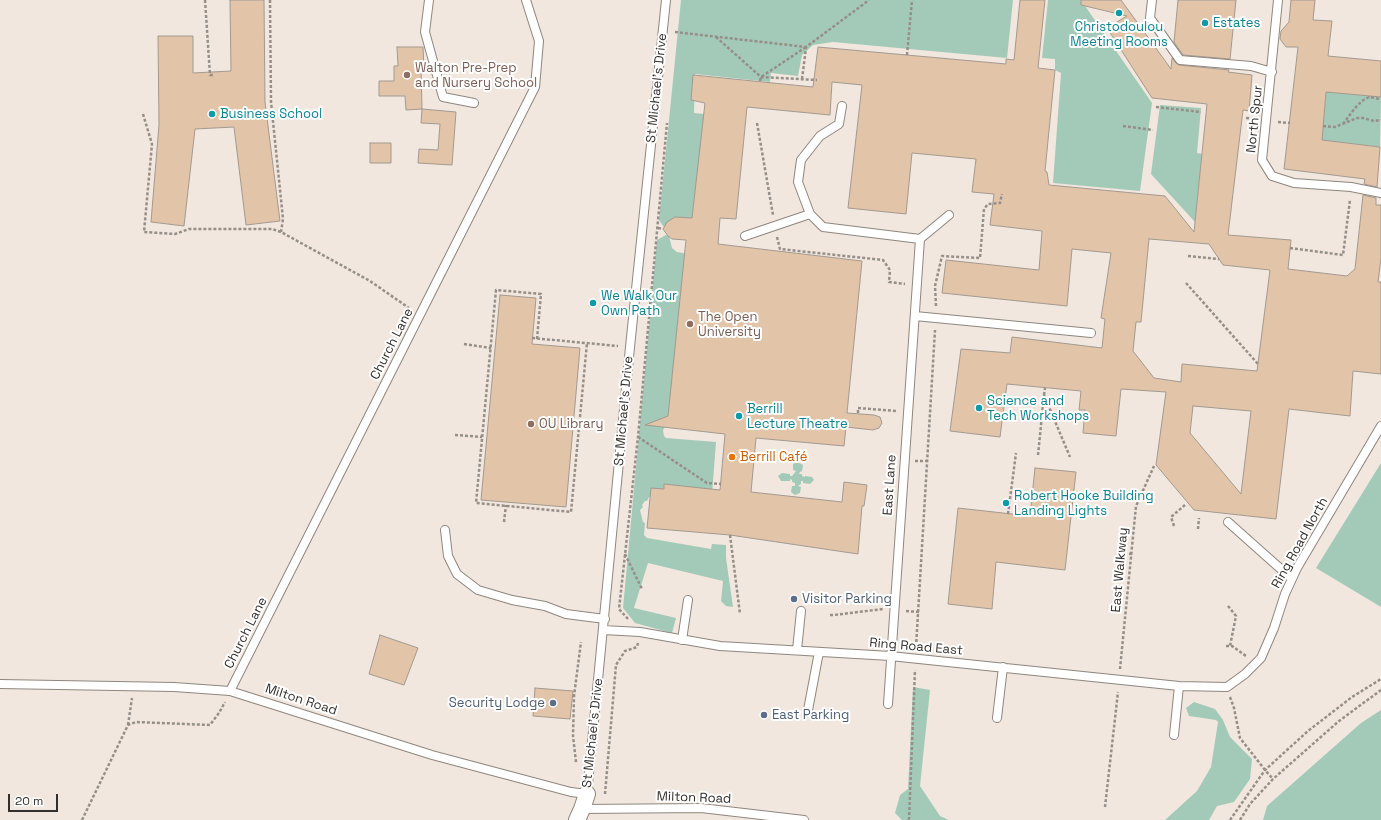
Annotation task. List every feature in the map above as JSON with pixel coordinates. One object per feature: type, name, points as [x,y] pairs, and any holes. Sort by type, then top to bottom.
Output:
[{"type":"lane","points":[[429,0],[425,32],[443,97],[474,103]]},
{"type":"lane","name":"Church Lane","points":[[230,691],[535,87],[539,41],[526,0]]},
{"type":"lane","name":"St Michael's Drive","points":[[582,808],[603,630],[630,347],[666,0]]},
{"type":"lane","points":[[1152,0],[1150,18],[1180,60],[1250,66],[1272,72]]},
{"type":"lane","name":"North Spur","points":[[1278,0],[1262,160],[1272,176],[1294,183],[1352,187],[1381,193]]},
{"type":"lane","points":[[842,106],[839,124],[820,136],[801,160],[798,182],[810,214],[823,227],[920,240],[949,215]]},
{"type":"lane","points":[[745,236],[810,214]]},
{"type":"lane","name":"East Lane","points":[[888,704],[890,656],[920,240]]},
{"type":"lane","points":[[915,316],[1091,333]]},
{"type":"lane","name":"Ring Road North","points":[[1227,687],[1246,674],[1261,658],[1274,628],[1285,594],[1297,568],[1381,426]]},
{"type":"lane","points":[[1228,522],[1292,580]]},
{"type":"lane","points":[[445,530],[448,556],[457,574],[478,590],[512,600],[545,606],[566,614],[604,620]]},
{"type":"lane","points":[[682,640],[688,600]]},
{"type":"lane","points":[[797,650],[801,611]]},
{"type":"lane","name":"Ring Road East","points":[[603,630],[640,632],[720,646],[890,656],[1179,686],[1227,687]]},
{"type":"lane","points":[[808,710],[819,652]]},
{"type":"lane","points":[[997,718],[1003,667]]},
{"type":"lane","name":"Milton Road","points":[[0,684],[174,687],[230,691],[432,755],[571,792],[582,808],[700,808],[804,820]]},
{"type":"lane","points":[[1174,735],[1179,686]]},
{"type":"path","points":[[205,0],[210,75],[214,75]]},
{"type":"path","points":[[270,0],[271,102],[283,219],[281,232]]},
{"type":"path","points":[[760,82],[762,77],[870,0]]},
{"type":"path","points":[[907,55],[912,0]]},
{"type":"path","points":[[676,25],[675,32],[806,47]]},
{"type":"path","points":[[716,37],[762,77],[817,80]]},
{"type":"path","points":[[802,79],[806,47]]},
{"type":"path","points":[[1342,124],[1356,108],[1369,97],[1381,99]]},
{"type":"path","points":[[1156,107],[1201,112]]},
{"type":"path","points":[[143,114],[152,144],[144,232],[175,234],[189,229],[272,229],[281,232],[370,281],[420,314]]},
{"type":"path","points":[[1323,126],[1335,127],[1358,118],[1374,121],[1381,120]]},
{"type":"path","points":[[604,809],[616,665],[625,651],[637,647],[640,632],[620,609],[647,349],[668,119]]},
{"type":"path","points":[[1123,126],[1153,130]]},
{"type":"path","points":[[1290,248],[1343,255],[1352,187]]},
{"type":"path","points":[[658,228],[664,229]]},
{"type":"path","points":[[1188,256],[1219,259]]},
{"type":"path","points":[[1186,283],[1258,364]]},
{"type":"path","points":[[537,339],[541,294],[496,290],[476,503],[571,512],[587,343]]},
{"type":"path","points":[[532,338],[647,349]]},
{"type":"path","points":[[464,344],[491,348]]},
{"type":"path","points":[[1038,455],[1045,388]]},
{"type":"path","points":[[1044,395],[1070,457]]},
{"type":"path","points":[[858,413],[858,408],[908,412]]},
{"type":"path","points":[[455,435],[482,438]]},
{"type":"path","points":[[638,437],[707,483],[721,484]]},
{"type":"path","points":[[909,820],[915,659],[928,447]]},
{"type":"path","points":[[1008,514],[1016,454]]},
{"type":"path","name":"East Walkway","points":[[1105,807],[1120,680],[1136,506],[1154,466]]},
{"type":"path","points":[[1174,526],[1171,517],[1185,504]]},
{"type":"path","points":[[504,522],[506,506]]},
{"type":"path","points":[[1198,529],[1199,518]]},
{"type":"path","points":[[730,535],[740,614]]},
{"type":"path","points":[[1119,553],[1132,554]]},
{"type":"path","points":[[625,554],[642,589]]},
{"type":"path","points":[[1228,606],[1236,616],[1228,646],[1232,646],[1256,663]]},
{"type":"path","points":[[830,615],[882,609],[919,612]]},
{"type":"path","points":[[577,765],[573,736],[574,696],[581,642]]},
{"type":"path","points":[[1230,820],[1265,770],[1308,731],[1352,697],[1381,680]]},
{"type":"path","points":[[82,820],[128,725],[134,687]]},
{"type":"path","points":[[1227,687],[1234,708],[1240,738],[1273,779]]},
{"type":"path","points":[[1240,820],[1250,804],[1273,779],[1339,721],[1381,690]]},
{"type":"path","points":[[128,725],[136,722],[210,725],[219,714],[230,691]]},
{"type":"green space","points":[[681,0],[1013,0],[1007,58],[833,42],[813,45],[802,55],[798,76],[771,73],[770,82],[695,74],[694,113],[714,115],[703,224],[667,228],[663,226],[659,220]]},
{"type":"green space","points":[[1048,0],[1081,0],[1152,103],[1140,191],[1053,183],[1061,73],[1055,70],[1055,59],[1042,58]]},
{"type":"green space","points":[[1326,92],[1381,97],[1380,147],[1321,140]]},
{"type":"green space","points":[[1160,105],[1201,108],[1197,153],[1202,154],[1195,222],[1151,174]]},
{"type":"green space","points":[[666,235],[669,236],[672,248],[677,252],[689,254],[667,424],[663,430],[664,436],[666,438],[716,442],[712,495],[660,499],[649,497],[642,505],[643,507],[640,510],[643,522],[645,523],[644,535],[647,538],[711,549],[712,544],[726,545],[726,558],[733,607],[726,606],[721,601],[723,581],[648,563],[634,608],[676,618],[672,633],[635,623],[623,608],[657,240]]},
{"type":"green space","points":[[797,462],[803,465],[802,471],[799,474],[802,474],[802,476],[805,477],[812,477],[814,480],[810,484],[803,483],[803,481],[801,481],[801,484],[798,486],[801,487],[800,493],[795,495],[791,492],[792,486],[795,486],[795,483],[790,479],[790,481],[781,481],[778,476],[782,473],[790,474],[790,476],[792,476],[796,471],[793,470],[793,464]]},
{"type":"green space","points":[[1381,463],[1381,607],[1316,568]]},
{"type":"green space","points":[[913,687],[930,690],[920,786],[940,816],[949,820],[902,820],[895,813],[900,795],[908,789]]},
{"type":"green space","points":[[1194,702],[1215,709],[1223,720],[1230,737],[1252,759],[1250,779],[1234,802],[1217,806],[1209,820],[1165,820],[1197,791],[1211,767],[1218,722],[1216,720],[1189,716],[1186,708]]},
{"type":"green space","points":[[1381,710],[1381,820],[1263,820],[1267,806],[1361,723]]},
{"type":"building","name":"Business School","points":[[230,0],[264,0],[265,102],[280,221],[246,225],[234,127],[195,129],[184,226],[151,222],[159,125],[158,36],[193,36],[193,73],[231,71]]},
{"type":"building","points":[[1020,0],[1045,0],[1038,68],[1055,70],[1045,171],[1047,172],[1049,185],[1165,196],[1194,232],[1207,104],[1152,98],[1107,28],[1127,16],[1081,5],[1081,0],[1121,0],[1171,69],[1172,58],[1179,65],[1229,70],[1228,72],[1252,75],[1249,111],[1243,110],[1228,235],[1291,240],[1288,269],[1347,276],[1355,269],[1363,195],[1376,198],[1376,205],[1381,205],[1381,258],[1378,282],[1381,282],[1381,374],[1353,371],[1350,416],[1289,409],[1276,519],[1194,510],[1156,465],[1166,392],[1121,389],[1116,436],[1083,433],[1085,410],[1079,410],[1081,391],[1007,384],[1000,437],[950,431],[961,349],[1010,353],[1012,337],[1102,348],[1105,319],[1101,318],[1111,253],[1072,249],[1067,306],[942,293],[946,260],[1039,270],[1042,231],[990,225],[994,194],[972,192],[976,159],[912,153],[906,214],[848,208],[862,85],[832,82],[830,115],[747,107],[736,219],[720,218],[718,244],[862,261],[847,413],[874,415],[880,417],[882,423],[879,428],[873,430],[846,427],[844,446],[756,438],[751,492],[842,502],[844,482],[867,485],[864,506],[862,506],[858,554],[730,535],[647,528],[651,488],[664,489],[664,484],[720,490],[725,434],[645,425],[668,416],[686,240],[672,239],[663,229],[667,222],[675,217],[692,218],[705,103],[691,100],[693,75],[813,87],[818,47],[1006,64],[1006,59],[1014,60]],"holes":[[[1149,239],[1209,244],[1223,265],[1270,270],[1257,371],[1182,364],[1181,382],[1154,378],[1133,351],[1136,322],[1141,322]],[[1193,406],[1251,411],[1241,494],[1190,433]]]},
{"type":"building","name":"Estates","points":[[1178,0],[1236,0],[1230,59],[1183,55],[1174,42]]},
{"type":"building","points":[[1291,0],[1315,0],[1313,20],[1332,21],[1328,56],[1381,61],[1381,97],[1326,92],[1322,140],[1380,147],[1377,187],[1364,184],[1365,179],[1284,169],[1298,47],[1286,47],[1280,39],[1281,31],[1289,22]]},
{"type":"building","points":[[397,47],[423,47],[424,68],[421,68],[422,109],[406,110],[405,96],[379,96],[379,81],[394,81],[394,66],[398,66]]},
{"type":"building","points":[[422,109],[456,112],[452,165],[418,163],[419,149],[438,150],[440,124],[421,123]]},
{"type":"building","points":[[370,143],[391,143],[391,163],[370,163]]},
{"type":"building","name":"OU Library","points":[[500,295],[536,298],[532,344],[580,348],[566,507],[481,500]]},
{"type":"building","points":[[1035,468],[1076,472],[1065,570],[996,562],[992,609],[948,604],[958,508],[1030,516]]},
{"type":"building","points":[[380,635],[418,648],[404,685],[369,674]]},
{"type":"building","name":"Security Lodge","points":[[535,688],[573,691],[570,719],[533,716]]},
{"type":"place","name":"Christodoulou Meeting Rooms","points":[[1119,13]]},
{"type":"place","name":"Estates","points":[[1205,23]]},
{"type":"place","name":"Walton Pre-Prep and Nursery School","points":[[407,75]]},
{"type":"place","name":"Business School","points":[[212,114]]},
{"type":"place","name":"We Walk Our Own Path","points":[[593,303]]},
{"type":"place","name":"The Open University","points":[[690,324]]},
{"type":"place","name":"Science and Tech Workshops","points":[[979,408]]},
{"type":"place","name":"Berrill Lecture Theatre","points":[[739,416]]},
{"type":"place","name":"OU Library","points":[[531,424]]},
{"type":"place","name":"Berrill Café","points":[[732,457]]},
{"type":"place","name":"Robert Hooke Building Landing Lights","points":[[1006,503]]},
{"type":"place","name":"Visitor Parking","points":[[794,599]]},
{"type":"place","name":"Security Lodge","points":[[553,703]]},
{"type":"place","name":"East Parking","points":[[764,715]]}]
